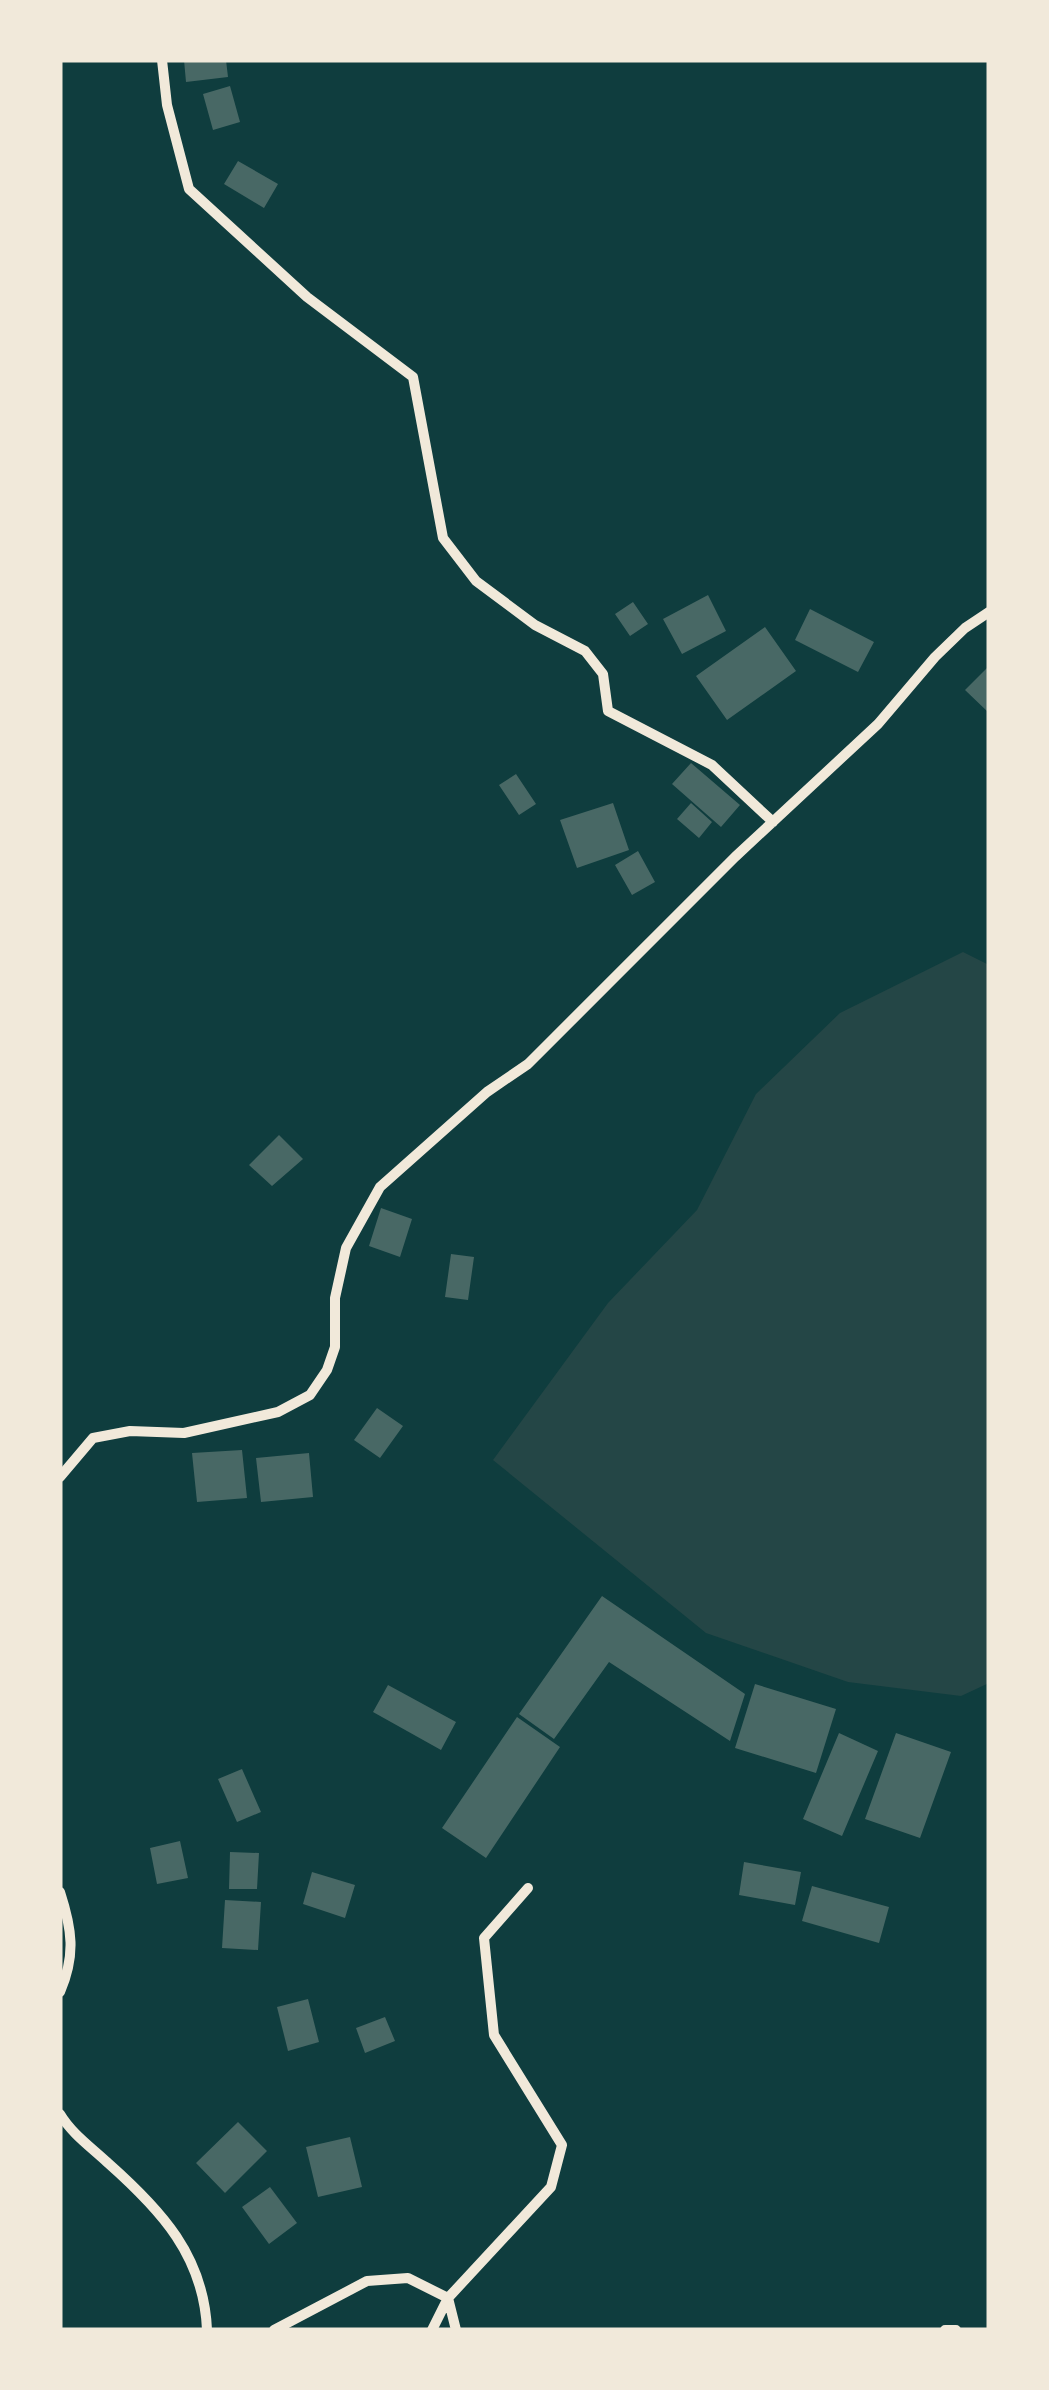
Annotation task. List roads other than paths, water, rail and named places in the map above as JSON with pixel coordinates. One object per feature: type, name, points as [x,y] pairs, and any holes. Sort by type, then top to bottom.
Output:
[{"type":"street","points":[[162,60],[167,105],[189,189],[307,297],[413,376],[443,538],[476,580],[535,625],[585,652],[602,674],[608,711],[712,766],[773,822]]},
{"type":"street","points":[[60,1476],[93,1438],[130,1431],[184,1433],[278,1412],[310,1394],[327,1370],[334,1347],[335,1298],[346,1248],[380,1187],[487,1092],[528,1064],[878,724],[935,657],[965,628],[989,612]]},
{"type":"street","points":[[432,2330],[448,2298],[550,2186],[562,2145],[494,2035],[484,1938],[528,1888]]},
{"type":"street","points":[[60,1892],[70,1930],[71,1967],[60,1992]]},
{"type":"street","points":[[60,2114],[68,2128],[121,2174],[187,2249],[197,2272],[208,2330]]},
{"type":"street","points":[[274,2330],[367,2281],[408,2278],[448,2298],[456,2330]]},
{"type":"street","points":[[945,2330],[956,2330]]}]
